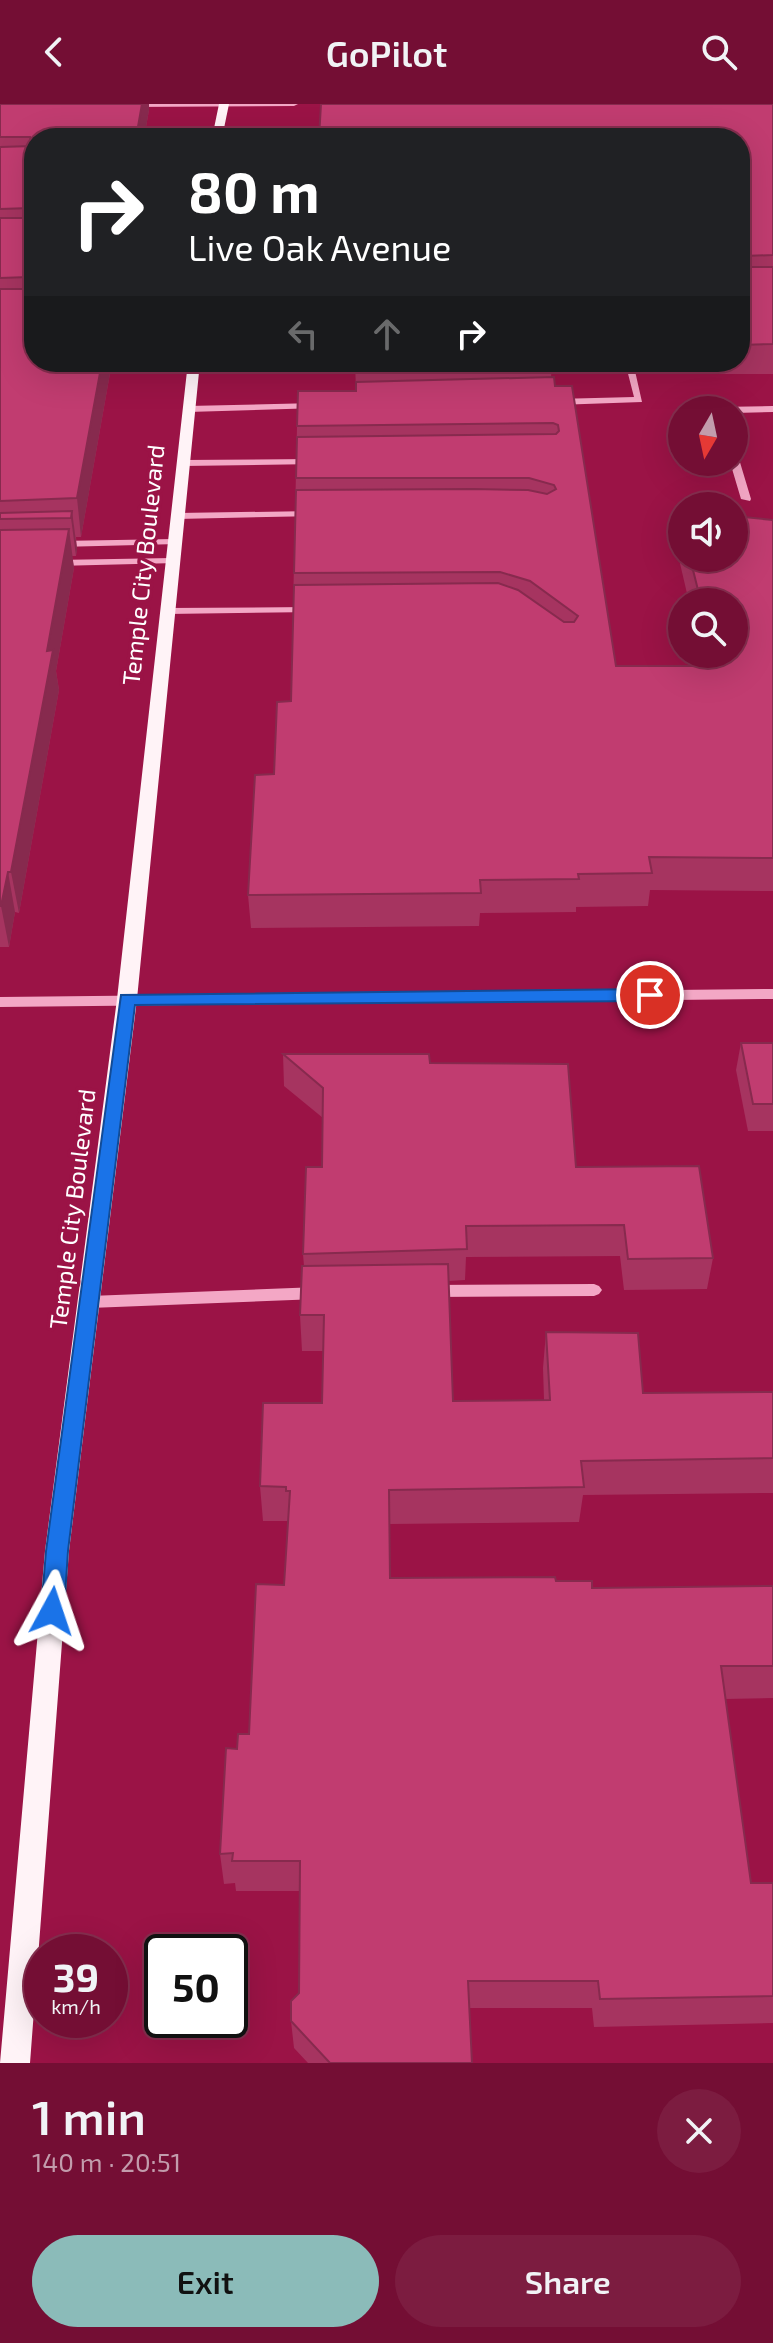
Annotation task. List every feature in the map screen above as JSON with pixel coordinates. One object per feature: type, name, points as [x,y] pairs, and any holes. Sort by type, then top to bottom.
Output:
[{"type":"main road","points":[[219,128],[224,104]]},
{"type":"main road","name":"Temple City Boulevard","points":[[15,2063],[57,1551],[127,999],[193,372]]},
{"type":"street","points":[[118,105],[294,104]]},
{"type":"street","points":[[546,402],[639,400],[632,372]]},
{"type":"street","points":[[188,409],[328,406]]},
{"type":"street","points":[[748,409],[773,409]]},
{"type":"street","points":[[183,463],[327,461]]},
{"type":"street","points":[[177,516],[327,514]]},
{"type":"street","points":[[48,544],[174,542]]},
{"type":"street","points":[[47,563],[172,561]]},
{"type":"street","points":[[167,611],[325,610]]},
{"type":"street","points":[[0,1002],[773,994]]},
{"type":"street","points":[[413,1291],[594,1290]]},
{"type":"street","points":[[90,1302],[337,1292]]},
{"type":"building","points":[[0,104],[142,104],[138,128],[24,128],[24,137],[0,137]]},
{"type":"building","points":[[321,104],[773,104],[773,255],[750,256],[750,128],[320,128]]},
{"type":"building","points":[[24,146],[24,208],[0,209],[0,147]]},
{"type":"building","points":[[0,218],[24,218],[24,277],[0,278]]},
{"type":"building","points":[[750,267],[773,267],[773,344],[750,345]]},
{"type":"building","points":[[0,289],[24,289],[24,372],[100,372],[77,498],[0,501]]},
{"type":"building","points":[[554,377],[555,386],[572,386],[616,666],[748,668],[748,588],[698,588],[694,572],[748,572],[748,517],[773,520],[773,858],[649,857],[652,873],[578,874],[579,879],[480,880],[481,893],[248,895],[255,775],[274,774],[277,702],[291,701],[294,585],[498,583],[518,590],[564,622],[574,622],[578,616],[530,581],[500,572],[294,573],[296,490],[473,489],[528,490],[547,494],[556,489],[554,485],[529,478],[296,478],[297,437],[556,434],[559,431],[558,425],[553,423],[297,426],[298,391],[356,391],[356,382]]},
{"type":"building","points":[[72,511],[71,518],[0,519],[0,513]]},
{"type":"building","points":[[69,529],[47,651],[53,650],[11,872],[8,872],[0,906],[0,530]]},
{"type":"building","points":[[741,1043],[773,1043],[773,1104],[753,1104]]},
{"type":"building","points":[[283,1054],[429,1054],[430,1063],[568,1064],[576,1167],[699,1166],[713,1258],[628,1259],[624,1225],[466,1226],[467,1249],[303,1254],[306,1167],[322,1167],[323,1088]]},
{"type":"building","points":[[448,1264],[453,1401],[550,1400],[546,1332],[638,1333],[643,1393],[773,1392],[773,1458],[581,1461],[584,1487],[389,1490],[390,1578],[555,1577],[556,1581],[592,1581],[592,1588],[773,1586],[773,1666],[721,1666],[751,1883],[773,1883],[773,1996],[600,1999],[598,1981],[468,1981],[472,2063],[330,2063],[291,2021],[291,2001],[299,1993],[300,1861],[232,1861],[233,1853],[220,1854],[226,1748],[237,1749],[238,1734],[249,1734],[256,1584],[284,1585],[290,1491],[286,1491],[286,1487],[260,1486],[263,1403],[322,1403],[324,1315],[300,1315],[302,1266]]},
{"type":"route","points":[[52,1611],[127,999],[650,995]]}]
